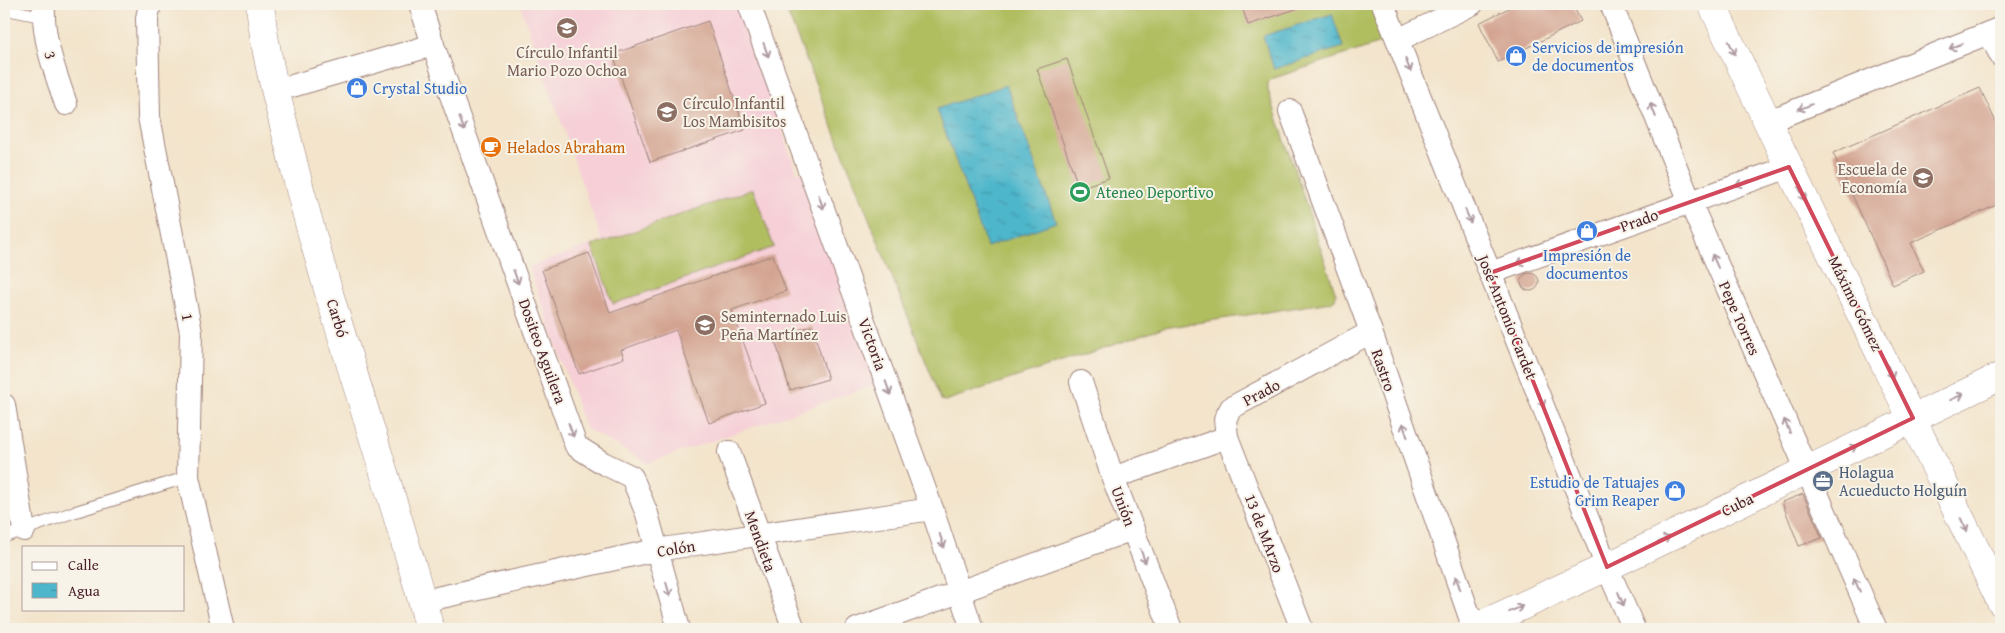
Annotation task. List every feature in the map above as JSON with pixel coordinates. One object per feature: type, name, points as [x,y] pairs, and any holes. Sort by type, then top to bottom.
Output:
[{"type":"street","name":"1","points":[[150,4],[147,18],[149,118],[191,332],[188,477],[222,629]]},
{"type":"street","name":"Carbó","points":[[260,4],[262,28],[276,91],[307,215],[423,600],[430,629]]},
{"type":"street","name":"Dositeo Aguilera","points":[[420,4],[576,446],[603,463],[632,477],[647,514],[680,629]]},
{"type":"street","name":"Victoria","points":[[749,4],[932,509],[972,629]]},
{"type":"street","name":"José Antonio Cardet","points":[[1383,4],[1607,567],[1634,629]]},
{"type":"street","points":[[1398,40],[1472,4]]},
{"type":"street","name":"Pepe Torres","points":[[1611,4],[1690,202],[1876,629]]},
{"type":"street","name":"Máximo Gómez","points":[[1712,4],[1767,122],[1913,418],[2001,602]]},
{"type":"street","name":"3","points":[[44,10],[52,61],[66,104]]},
{"type":"street","points":[[1767,122],[1995,30],[2001,56]]},
{"type":"street","points":[[276,91],[434,46]]},
{"type":"street","name":"Rastro","points":[[1290,111],[1371,332],[1473,629]]},
{"type":"street","name":"Prado","points":[[1490,273],[1789,167]]},
{"type":"street","name":"Prado","points":[[1227,437],[1225,419],[1230,408],[1371,332]]},
{"type":"street","name":"Cuba","points":[[1473,629],[1607,567],[2001,376]]},
{"type":"street","name":"Unión","points":[[1081,382],[1113,478],[1171,629]]},
{"type":"street","points":[[4,405],[14,533]]},
{"type":"street","points":[[1113,478],[1227,437]]},
{"type":"street","name":"13 de MArzo","points":[[1227,437],[1302,629]]},
{"type":"street","name":"Mendieta","points":[[729,452],[758,536],[794,629]]},
{"type":"street","name":"Colón","points":[[423,600],[656,550],[932,509]]},
{"type":"street","points":[[857,629],[959,594],[1133,528]]},
{"type":"lane","points":[[4,9],[44,10]]},
{"type":"lane","points":[[14,533],[71,513],[188,477]]},
{"type":"highlighted area","points":[[1789,167],[1913,418],[1607,567],[1490,273]]},
{"type":"shaded area","points":[[520,4],[738,4],[797,173],[806,171],[880,383],[648,463],[585,428],[529,267],[602,241]]},
{"type":"green space","name":"Ateneo Deportivo","points":[[784,4],[1380,4],[1390,40],[1271,79],[1268,83],[1268,90],[1336,294],[1335,299],[1331,302],[1164,328],[945,401],[941,400]]},
{"type":"green space","points":[[753,189],[774,247],[613,304],[592,246]]},
{"type":"water","points":[[1332,14],[1343,47],[1274,69],[1263,36]]},
{"type":"water","points":[[1006,85],[1056,222],[987,247],[937,109]]},
{"type":"building","points":[[1241,4],[1301,4],[1302,7],[1248,25]]},
{"type":"building","points":[[1517,4],[1572,4],[1581,21],[1498,62],[1479,23]]},
{"type":"building","name":"Círculo Infantil Los Mambisitos","points":[[708,21],[745,130],[650,162],[613,54]]},
{"type":"building","points":[[1067,59],[1109,178],[1079,188],[1037,69]]},
{"type":"building","name":"Escuela de Economía","points":[[1980,88],[2001,133],[2001,203],[1911,243],[1924,271],[1893,285],[1833,153]]},
{"type":"building","points":[[589,253],[610,313],[773,255],[786,291],[732,310],[765,403],[709,423],[676,330],[621,350],[624,358],[579,374],[542,270]]},
{"type":"building","points":[[1530,273],[1536,276],[1539,282],[1536,288],[1530,291],[1524,288],[1521,282],[1524,276]]},
{"type":"building","points":[[812,326],[828,379],[790,390],[774,337]]},
{"type":"building","points":[[1803,494],[1822,538],[1799,546],[1782,502]]},
{"type":"place","name":"Círculo Infantil Mario Pozo Ochoa","points":[[567,28]]},
{"type":"place","name":"Servicios de impresión de documentos","points":[[1516,56]]},
{"type":"place","name":"Crystal Studio","points":[[357,88]]},
{"type":"place","name":"Círculo Infantil Los Mambisitos","points":[[667,112]]},
{"type":"place","name":"Helados Abraham","points":[[491,147]]},
{"type":"place","name":"Escuela de Economía","points":[[1923,178]]},
{"type":"place","name":"Ateneo Deportivo","points":[[1080,192]]},
{"type":"place","name":"Impresión de documentos","points":[[1587,231]]},
{"type":"place","name":"Seminternado Luis Peña Martínez","points":[[705,325]]},
{"type":"place","name":"Holagua Acueducto Holguín","points":[[1823,481]]},
{"type":"place","name":"Estudio de Tatuajes Grim Reaper","points":[[1675,491]]}]
